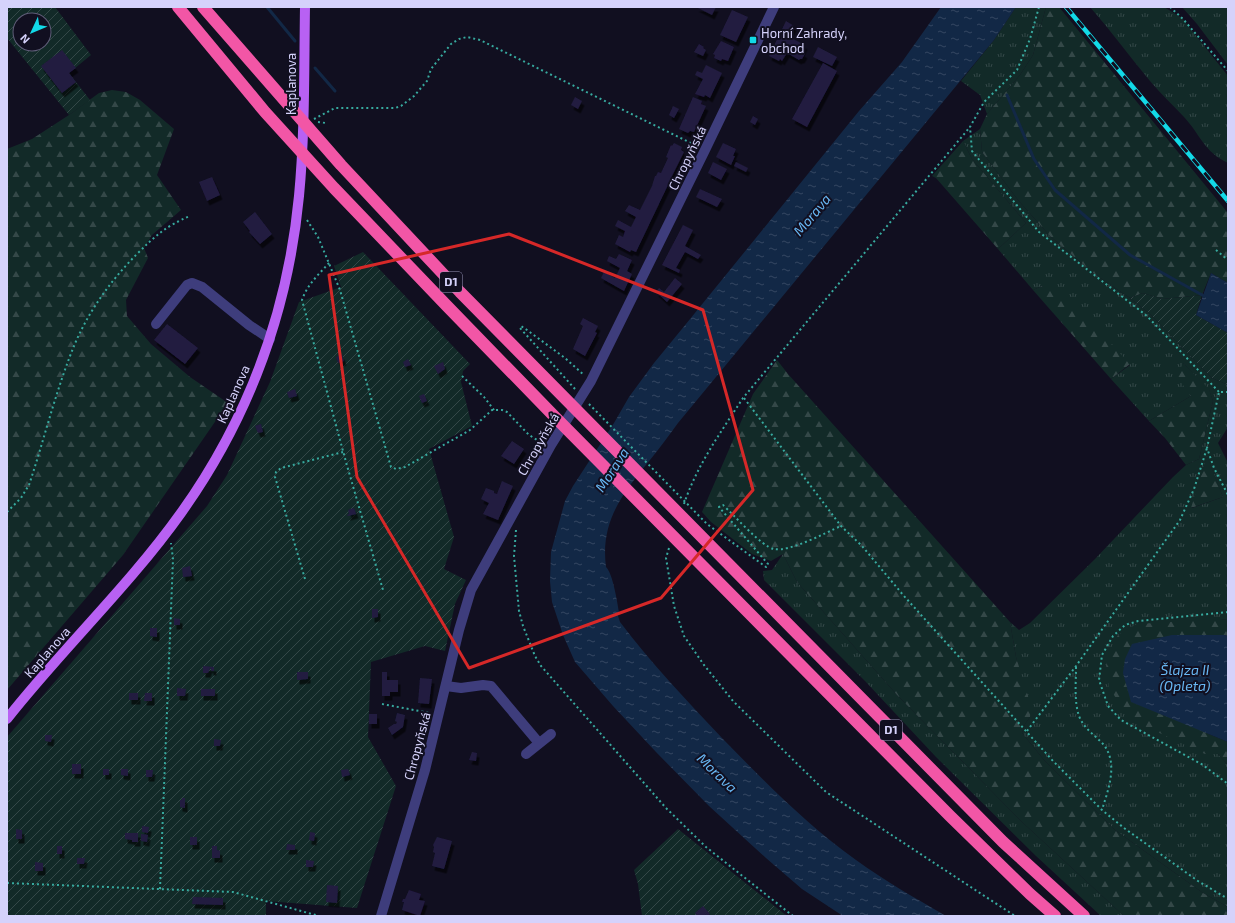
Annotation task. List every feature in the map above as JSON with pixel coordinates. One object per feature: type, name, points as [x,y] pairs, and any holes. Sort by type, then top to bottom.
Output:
[{"type":"highway","name":"D1","points":[[178,7],[265,112],[334,188],[553,415],[950,816],[1030,894],[1055,916]]},
{"type":"highway","name":"D1","points":[[203,7],[340,165],[460,292],[1003,842],[1084,916]]},
{"type":"main road","name":"Kaplanova","points":[[7,719],[166,532],[196,491],[224,445],[252,387],[270,339],[285,284],[297,214],[304,120],[305,7]]},
{"type":"street","name":"Chropyňská","points":[[381,916],[425,770],[459,630],[471,590],[551,445],[591,381],[774,7]]},
{"type":"street","points":[[156,324],[187,285],[192,283],[202,288],[256,331],[270,339]]},
{"type":"street","points":[[446,686],[461,688],[483,685],[491,686],[538,743]]},
{"type":"street","points":[[526,754],[551,734]]},
{"type":"path","points":[[682,509],[690,488],[713,444],[743,398],[970,128],[984,102],[1017,70],[1030,39],[1039,7]]},
{"type":"path","points":[[1170,7],[1183,19],[1228,71]]},
{"type":"path","points":[[312,120],[335,108],[395,108],[401,106],[407,102],[426,81],[431,69],[451,44],[459,39],[467,37],[480,40],[705,150]]},
{"type":"path","points":[[970,128],[972,151],[1039,232],[1147,316],[1219,392],[1228,392]]},
{"type":"path","points":[[297,214],[305,217],[318,237],[340,290],[391,466],[396,469],[405,466],[470,430],[488,413],[494,410],[502,410],[507,412],[529,435],[544,444],[551,445]]},
{"type":"path","points":[[7,512],[18,502],[29,485],[70,357],[82,330],[94,310],[120,272],[155,236],[176,222],[190,216]]},
{"type":"path","points":[[1216,250],[1228,260]]},
{"type":"path","points":[[329,263],[311,284],[302,300],[343,452],[383,590]]},
{"type":"path","points":[[576,390],[520,328],[521,326],[565,358],[591,381]]},
{"type":"path","points":[[462,376],[484,397],[494,410]]},
{"type":"path","points":[[1027,730],[1076,666],[1180,520],[1194,489],[1207,448],[1219,392]]},
{"type":"path","points":[[743,398],[841,526],[862,546],[904,596],[1027,730],[1053,761],[1102,810],[1124,828],[1198,881],[1228,899]]},
{"type":"path","points":[[586,401],[707,524],[766,567],[768,564],[719,507],[723,505],[764,543],[773,549],[786,549],[841,526]]},
{"type":"path","points":[[1207,448],[1214,468],[1228,495]]},
{"type":"path","points":[[305,579],[275,477],[276,472],[281,468],[343,452]]},
{"type":"path","points":[[516,529],[514,556],[519,611],[533,650],[541,666],[661,802],[706,848],[793,916]]},
{"type":"path","points":[[160,889],[173,559],[170,539],[166,532]]},
{"type":"path","points":[[670,544],[666,558],[674,606],[684,636],[704,665],[734,700],[826,792],[1015,916]]},
{"type":"path","points":[[1228,612],[1138,621],[1125,624],[1113,636],[1102,655],[1099,680],[1108,706],[1121,720],[1204,765],[1228,784]]},
{"type":"path","points":[[1076,666],[1076,703],[1079,717],[1085,727],[1104,745],[1110,758],[1112,773],[1102,810]]},
{"type":"path","points":[[382,704],[439,714]]},
{"type":"path","points":[[7,883],[234,892],[319,916]]},
{"type":"highlighted area","points":[[509,234],[703,310],[753,490],[661,598],[469,668],[357,477],[329,275]]},
{"type":"green space","points":[[7,7],[55,7],[91,55],[69,73],[90,100],[69,115],[18,52],[52,52],[52,12],[12,12],[12,44],[7,38]]},
{"type":"green space","points":[[1016,7],[1046,7],[1033,55],[1020,75],[987,114],[980,95],[961,81],[994,40]]},
{"type":"green space","points":[[1046,7],[1059,7],[1228,213],[1228,283],[1211,273],[1202,295],[1162,299],[1143,293],[1130,298],[1093,273],[1050,236],[1018,200],[982,152],[980,129],[987,114],[1020,75],[1033,55]]},
{"type":"green space","points":[[1090,7],[1164,7],[1182,18],[1228,76],[1228,163],[1213,154],[1190,123],[1150,81]]},
{"type":"green space","points":[[1182,7],[1228,7],[1228,65],[1197,24]]},
{"type":"green space","points":[[112,90],[126,92],[140,100],[174,129],[157,175],[181,210],[152,235],[144,248],[148,258],[126,300],[127,316],[151,344],[190,377],[228,403],[123,555],[7,690],[7,149],[32,139],[99,93]]},
{"type":"green space","points":[[980,129],[982,152],[1018,200],[1050,236],[1093,273],[1130,298],[1151,315],[1212,378],[1228,385],[1228,427],[1218,443],[1228,463],[1228,620],[1220,619],[1205,754],[1218,754],[1228,765],[1228,907],[1203,893],[1115,830],[1044,760],[1022,733],[1025,724],[1030,717],[1016,657],[1010,622],[1019,630],[1030,623],[1095,559],[1173,477],[1186,465],[1199,459],[1213,401],[1209,390],[1183,363],[1191,396],[1149,421],[1111,379],[1130,365],[1042,286],[1033,290],[998,249],[1026,223],[972,159],[963,141]],"holes":[[[1207,457],[1223,497],[1192,508]]]},
{"type":"green space","points":[[963,141],[972,159],[1026,223],[998,249],[936,178],[932,176]]},
{"type":"green space","points":[[363,252],[470,364],[463,371],[461,382],[472,426],[429,449],[454,537],[444,569],[466,580],[455,604],[445,651],[425,646],[371,662],[368,737],[396,786],[357,908],[266,901],[266,916],[7,916],[7,737],[207,506],[227,475],[270,382],[299,302],[341,287],[334,266]]},
{"type":"green space","points":[[1042,286],[1072,303],[1130,364],[1111,379],[1033,290]]},
{"type":"green space","points":[[1143,293],[1162,299],[1202,295],[1196,315],[1228,333],[1228,385],[1212,378],[1151,315],[1130,298]]},
{"type":"green space","points":[[777,360],[1010,622],[1016,657],[1031,706],[1030,717],[1025,724],[1022,733],[1044,760],[1115,830],[1203,893],[1228,907],[1228,916],[1124,916],[1022,822],[897,695],[797,582],[783,554],[771,561],[752,554],[711,522],[702,512],[753,394]]},
{"type":"green space","points":[[1183,363],[1209,389],[1213,401],[1199,459],[1186,465],[1165,438],[1149,421],[1191,396],[1177,377]]},
{"type":"green space","points":[[1207,456],[1223,497],[1191,508]]},
{"type":"green space","points":[[783,554],[797,582],[897,695],[1022,822],[1124,916],[1101,916],[1036,856],[936,757],[865,681],[764,580],[763,571],[772,570]]},
{"type":"green space","points":[[1220,619],[1228,620],[1228,636],[1224,635],[1131,702],[1228,742],[1228,765],[1218,754],[1205,754],[1129,719],[1109,687],[1106,659],[1118,635],[1137,624]]},
{"type":"green space","points":[[678,829],[787,916],[642,916],[638,884],[634,870]]},
{"type":"water","name":"Morava","points":[[941,7],[1016,7],[994,40],[678,423],[631,484],[610,522],[605,551],[606,567],[611,575],[619,612],[617,613],[620,622],[670,682],[722,738],[786,802],[820,832],[878,875],[946,916],[843,916],[802,889],[709,806],[613,706],[575,662],[563,635],[552,602],[550,581],[551,552],[565,501],[629,397],[654,363],[859,111],[902,62]]},
{"type":"water","points":[[1211,273],[1228,283],[1228,333],[1196,315]]},
{"type":"water","name":"Šlajza II (Opleta)","points":[[1172,635],[1228,636],[1228,742],[1131,702],[1123,673],[1125,659],[1132,644]]},
{"type":"building","points":[[696,7],[716,7],[712,15]]},
{"type":"building","points":[[732,10],[748,17],[736,42],[720,35]]},
{"type":"building","points":[[786,21],[794,26],[789,37],[805,45],[802,52],[805,54],[802,59],[799,60],[787,53],[782,61],[769,56]]},
{"type":"building","points":[[721,41],[734,47],[728,61],[722,59],[721,61],[714,58],[715,55],[713,54]]},
{"type":"building","points":[[699,44],[706,50],[703,56],[694,52]]},
{"type":"building","points":[[818,47],[837,57],[832,66],[813,57]]},
{"type":"building","points":[[62,50],[76,68],[69,73],[76,82],[62,93],[41,66]]},
{"type":"building","points":[[823,63],[837,71],[807,127],[792,119]]},
{"type":"building","points":[[706,65],[722,73],[710,98],[705,95],[704,97],[695,94],[703,79],[695,75],[697,71],[702,73]]},
{"type":"building","points":[[575,97],[582,101],[578,109],[571,105]]},
{"type":"building","points":[[693,97],[702,101],[701,104],[706,106],[694,132],[690,131],[688,133],[679,129]]},
{"type":"building","points":[[673,106],[679,109],[674,118],[669,115]]},
{"type":"building","points":[[753,116],[758,119],[755,125],[750,122]]},
{"type":"building","points":[[674,143],[682,147],[681,150],[684,152],[669,183],[671,183],[669,186],[668,185],[636,252],[631,250],[630,252],[615,244],[619,235],[623,237],[625,231],[615,226],[618,220],[631,227],[636,217],[625,211],[629,205],[640,210],[652,186],[655,176],[658,172],[661,173],[668,158],[666,157],[671,145],[672,146]]},
{"type":"building","points":[[723,143],[736,149],[731,165],[716,157]]},
{"type":"building","points":[[713,162],[727,169],[721,180],[708,173]]},
{"type":"building","points":[[736,162],[748,168],[746,172],[734,166]]},
{"type":"building","points":[[212,177],[220,195],[207,201],[199,182]]},
{"type":"building","points":[[700,189],[722,199],[717,207],[696,197]]},
{"type":"building","points":[[255,212],[272,234],[260,244],[249,232],[250,231],[243,222]]},
{"type":"building","points":[[683,225],[693,230],[685,246],[701,255],[698,259],[685,252],[676,268],[680,270],[679,273],[662,265]]},
{"type":"building","points":[[619,254],[632,260],[627,271],[632,274],[624,291],[601,278],[604,272],[615,278],[620,268],[607,261],[609,256],[616,259]]},
{"type":"building","points":[[675,278],[682,284],[667,302],[656,292],[659,288],[664,292]]},
{"type":"building","points":[[583,318],[598,326],[595,332],[597,333],[585,356],[573,349],[583,326],[580,324]]},
{"type":"building","points":[[167,324],[198,348],[185,364],[154,340]]},
{"type":"building","points":[[342,355],[344,361],[338,363],[336,357]]},
{"type":"building","points":[[408,359],[411,365],[405,367],[403,362]]},
{"type":"building","points":[[443,362],[445,369],[438,374],[434,366]]},
{"type":"building","points":[[295,389],[297,396],[289,398],[287,392]]},
{"type":"building","points":[[424,394],[427,401],[422,403],[419,396]]},
{"type":"building","points":[[261,424],[263,432],[258,433],[255,426]]},
{"type":"building","points":[[512,441],[524,449],[514,464],[501,456]]},
{"type":"building","points":[[502,481],[513,486],[498,520],[483,514],[489,503],[481,499],[486,488],[497,494]]},
{"type":"building","points":[[354,508],[356,514],[348,516],[348,510]]},
{"type":"building","points":[[190,566],[192,576],[183,577],[182,568]]},
{"type":"building","points":[[372,609],[378,609],[378,617],[372,618]]},
{"type":"building","points":[[174,618],[180,619],[180,625],[174,625]]},
{"type":"building","points":[[150,628],[157,628],[157,637],[150,636]]},
{"type":"building","points":[[203,666],[214,667],[214,671],[211,671],[210,668],[208,673],[203,673]]},
{"type":"building","points":[[297,672],[308,672],[308,679],[297,680]]},
{"type":"building","points":[[382,672],[387,672],[387,680],[398,680],[398,692],[390,692],[390,696],[382,696]]},
{"type":"building","points":[[420,678],[432,679],[429,704],[418,703]]},
{"type":"building","points":[[177,688],[186,689],[185,696],[177,696]]},
{"type":"building","points":[[201,689],[215,689],[215,696],[201,696]]},
{"type":"building","points":[[129,693],[138,693],[138,700],[129,700]]},
{"type":"building","points":[[145,693],[152,693],[152,701],[144,701]]},
{"type":"building","points":[[397,713],[405,715],[403,727],[392,735],[388,728],[396,724],[397,722],[395,721]]},
{"type":"building","points":[[369,714],[377,714],[377,724],[369,724]]},
{"type":"building","points":[[45,735],[52,735],[51,742],[45,741]]},
{"type":"building","points":[[214,739],[221,740],[220,746],[214,746]]},
{"type":"building","points":[[472,752],[477,753],[476,761],[469,760]]},
{"type":"building","points":[[72,764],[81,764],[81,774],[72,774]]},
{"type":"building","points":[[103,769],[109,769],[109,775],[103,775]]},
{"type":"building","points":[[121,769],[128,769],[128,776],[121,775]]},
{"type":"building","points":[[348,769],[350,775],[342,777],[341,770]]},
{"type":"building","points":[[146,770],[153,770],[152,777],[146,777]]},
{"type":"building","points":[[182,798],[185,798],[185,808],[180,807],[180,800],[182,800]]},
{"type":"building","points":[[142,826],[149,827],[148,833],[142,832]]},
{"type":"building","points":[[16,829],[22,830],[22,839],[16,839]]},
{"type":"building","points":[[310,832],[315,833],[314,841],[309,840]]},
{"type":"building","points":[[125,833],[138,833],[138,842],[132,842],[132,840],[125,839]]},
{"type":"building","points":[[141,834],[148,835],[147,842],[141,841]]},
{"type":"building","points":[[190,837],[197,837],[197,845],[190,845]]},
{"type":"building","points":[[437,837],[452,841],[444,869],[432,866],[435,853],[433,852],[433,845]]},
{"type":"building","points":[[287,844],[295,845],[295,850],[286,850]]},
{"type":"building","points":[[57,846],[62,846],[62,854],[57,854]]},
{"type":"building","points":[[212,846],[217,846],[217,850],[220,851],[220,858],[212,858]]},
{"type":"building","points":[[77,858],[85,858],[84,864],[77,864]]},
{"type":"building","points":[[306,860],[314,861],[313,867],[306,867]]},
{"type":"building","points":[[35,862],[43,863],[43,871],[35,871]]},
{"type":"building","points":[[327,885],[338,886],[337,903],[326,902]]},
{"type":"building","points":[[409,890],[421,894],[419,900],[425,901],[420,916],[402,910],[404,902],[402,902],[403,899],[405,899]]},
{"type":"building","points":[[193,897],[223,898],[223,905],[192,904]]},
{"type":"building","points":[[703,906],[710,914],[708,916],[697,916],[695,913]]},
{"type":"waterway","points":[[267,7],[295,41]]},
{"type":"waterway","points":[[315,68],[335,91]]},
{"type":"waterway","points":[[1007,95],[1034,159],[1055,190],[1130,255],[1204,296]]},
{"type":"railway","points":[[1066,7],[1228,201]]},
{"type":"place","name":"Horní Zahrady, obchod","points":[[753,40]]}]
